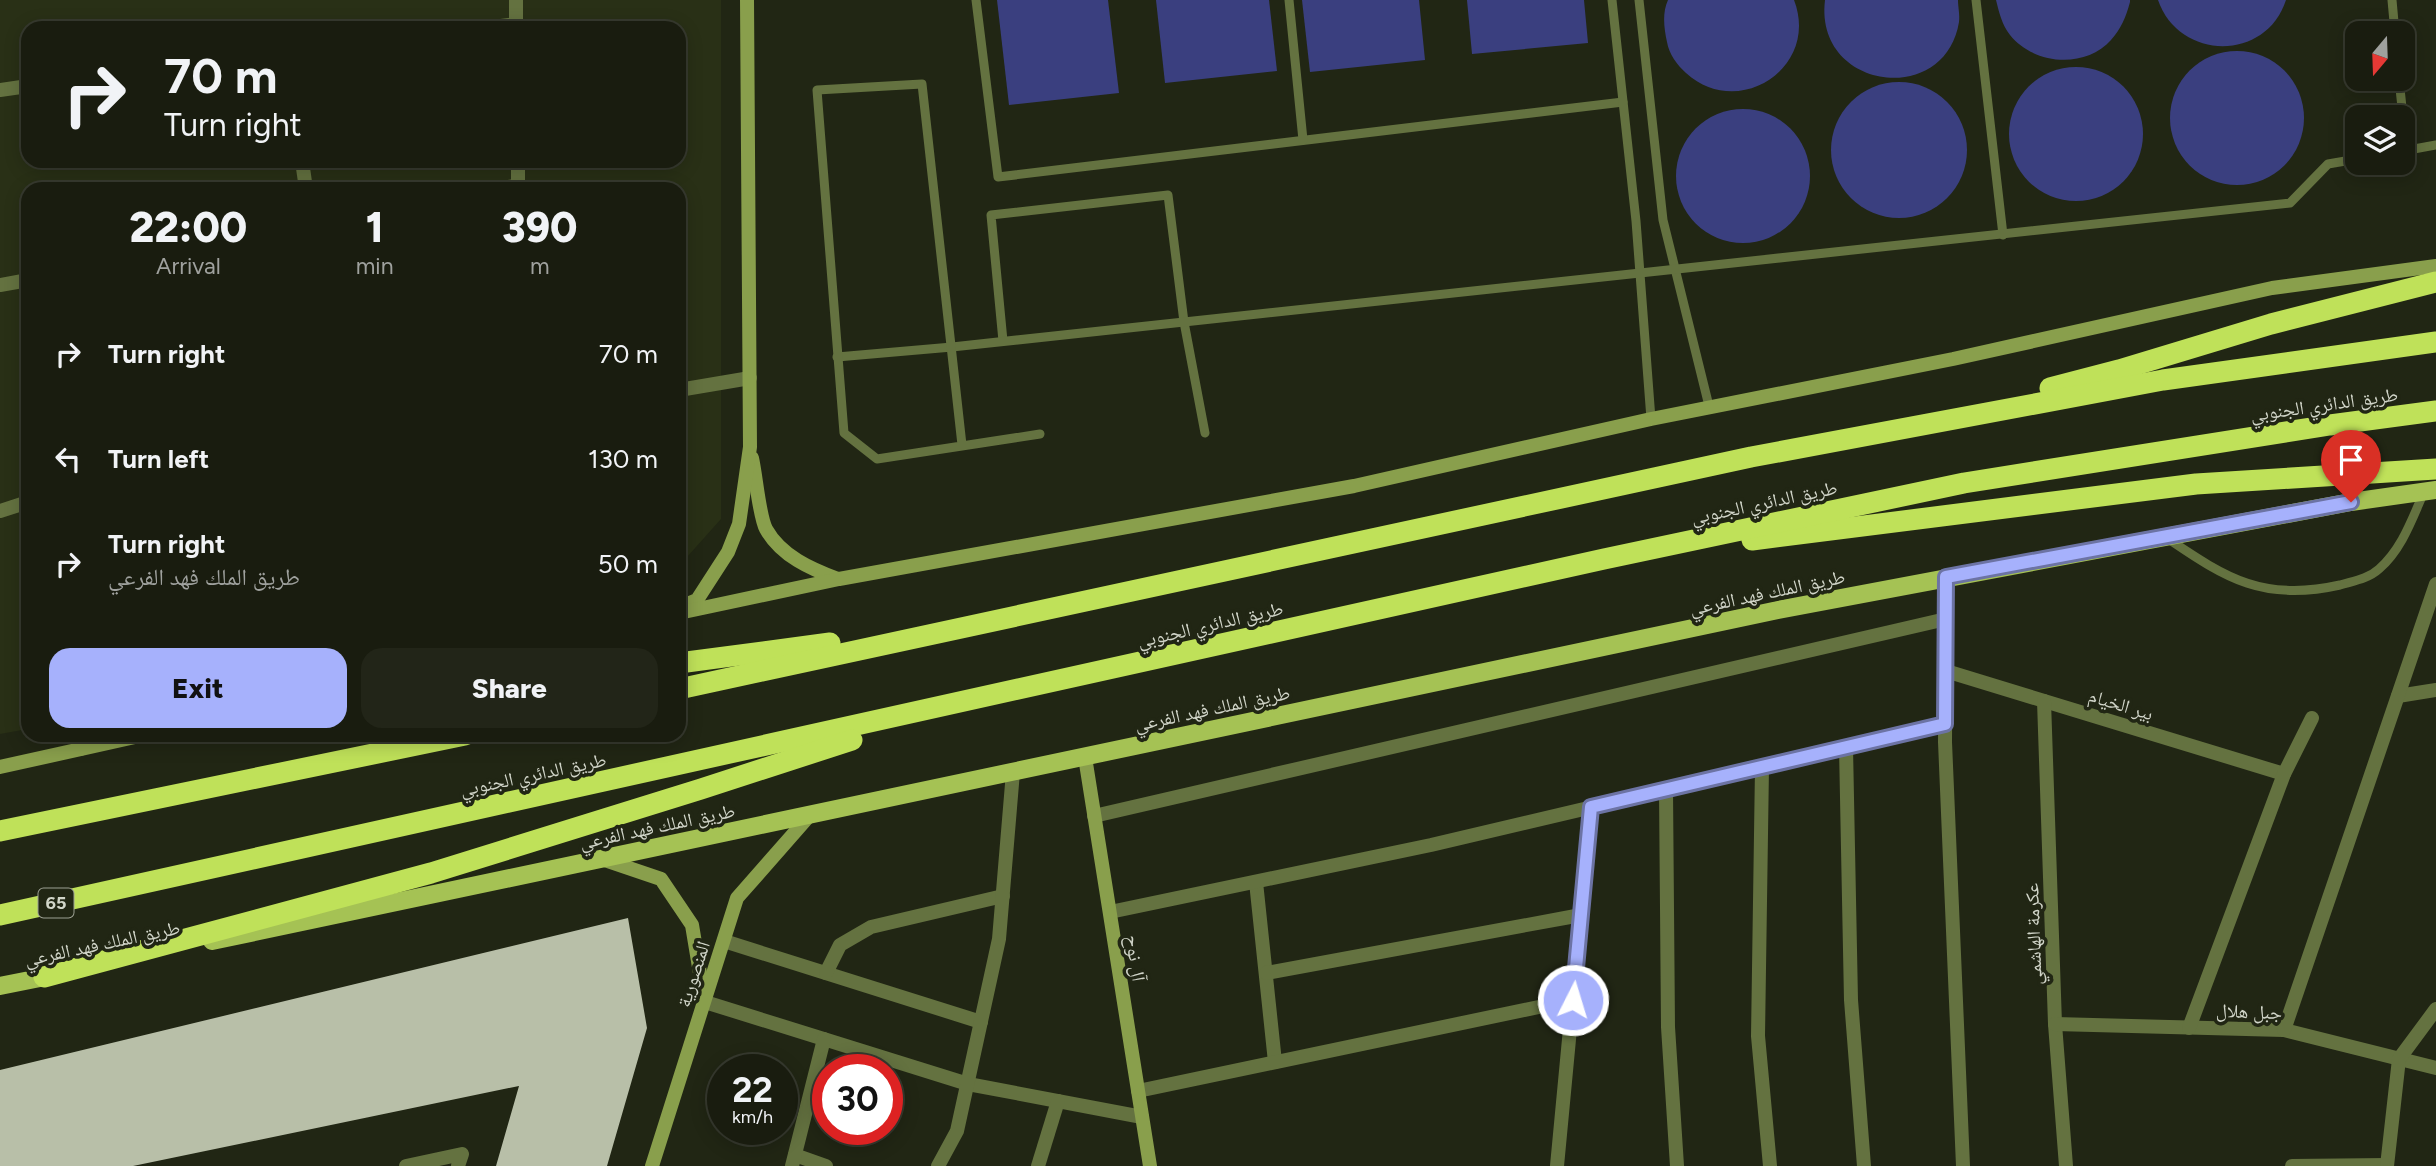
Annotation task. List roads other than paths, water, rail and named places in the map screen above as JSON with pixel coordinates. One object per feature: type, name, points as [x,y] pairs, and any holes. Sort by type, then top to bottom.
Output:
[{"type":"highway","points":[[1873,434],[2119,370],[2271,324],[2436,282]]},
{"type":"highway","points":[[686,687],[1751,457],[2163,380],[2436,342]]},
{"type":"highway","name":"طريق الدائري الجنوبي","points":[[0,915],[1604,559],[1964,482],[2436,411]]},
{"type":"highway","points":[[1604,559],[2196,484],[2436,469]]},
{"type":"highway","points":[[686,662],[1006,618]]},
{"type":"highway","points":[[44,977],[444,869],[701,789],[962,703]]},
{"type":"highway","points":[[0,831],[430,742]]},
{"type":"main road","points":[[686,604],[697,600],[728,552],[739,524],[750,447],[747,0]]},
{"type":"main road","points":[[686,612],[839,579],[1354,486],[1709,406],[1953,359],[2272,288],[2436,266]]},
{"type":"main road","points":[[750,447],[765,528],[785,552],[810,569],[839,579]]},
{"type":"main road","name":"طريق الملك فهد الفرعي","points":[[0,986],[1765,613],[2164,536],[2351,502],[2430,491]]},
{"type":"main road","points":[[0,767],[80,742]]},
{"type":"main road","name":"آل نوح","points":[[1085,757],[1147,1162]]},
{"type":"main road","name":"المنصورية","points":[[652,1166],[737,898],[810,815]]},
{"type":"main road","points":[[602,859],[661,879],[692,925],[705,1002]]},
{"type":"street","points":[[516,0],[516,21]]},
{"type":"street","points":[[0,90],[21,87]]},
{"type":"street","points":[[0,285],[21,281]]},
{"type":"street","points":[[686,389],[750,378]]},
{"type":"street","points":[[0,511],[21,504]]},
{"type":"street","points":[[1946,577],[1945,724],[1963,1166]]},
{"type":"street","points":[[2284,1030],[2436,584]]},
{"type":"street","points":[[1094,816],[1947,619]]},
{"type":"street","name":"بير الخيام","points":[[1946,671],[2284,775]]},
{"type":"street","points":[[2398,696],[2436,690]]},
{"type":"street","name":"عكرمة الهاشمي","points":[[2044,701],[2055,1024],[2066,1166]]},
{"type":"street","points":[[2189,1028],[2284,775],[2312,718]]},
{"type":"street","points":[[1110,912],[1431,845],[1945,724]]},
{"type":"street","points":[[1846,747],[1851,1000],[1864,1166]]},
{"type":"street","points":[[1762,767],[1758,1036],[1770,1166]]},
{"type":"street","points":[[938,1166],[957,1131],[999,939],[1013,772]]},
{"type":"street","points":[[1667,790],[1668,1027],[1677,1166]]},
{"type":"street","points":[[1557,1166],[1591,807]]},
{"type":"street","points":[[1256,882],[1275,1062]]},
{"type":"street","points":[[827,973],[840,946],[871,928],[1003,895]]},
{"type":"street","points":[[1266,973],[1581,915]]},
{"type":"street","points":[[724,941],[981,1022]]},
{"type":"street","points":[[1138,1091],[1573,1000]]},
{"type":"street","points":[[705,1002],[968,1084],[1142,1116]]},
{"type":"street","points":[[2292,1166],[2387,1165],[2399,1059],[2436,1009]]},
{"type":"street","name":"جبل هلال","points":[[2055,1024],[2284,1030],[2436,1068]]},
{"type":"street","points":[[824,1039],[793,1161],[826,1166]]},
{"type":"street","points":[[1038,1166],[1058,1101]]},
{"type":"street","points":[[406,1166],[462,1154],[458,1166]]},
{"type":"lane","points":[[976,0],[998,177],[1623,102]]},
{"type":"lane","points":[[1289,0],[1303,140]]},
{"type":"lane","points":[[1612,0],[1651,419]]},
{"type":"lane","points":[[1639,0],[1663,220],[1709,406]]},
{"type":"lane","points":[[1976,0],[2003,235]]},
{"type":"lane","points":[[2392,0],[2394,21]]},
{"type":"lane","points":[[962,445],[922,84],[817,90],[844,433],[877,459],[1040,434]]},
{"type":"lane","points":[[2415,149],[2436,145]]},
{"type":"lane","points":[[837,356],[952,347],[2290,204],[2329,164],[2345,161]]},
{"type":"lane","points":[[1003,341],[991,215],[1168,195],[1184,322],[1205,433]]},
{"type":"lane","points":[[2164,536],[2212,569],[2266,590],[2295,591],[2327,587],[2361,580],[2378,571],[2396,551],[2430,491]]}]
